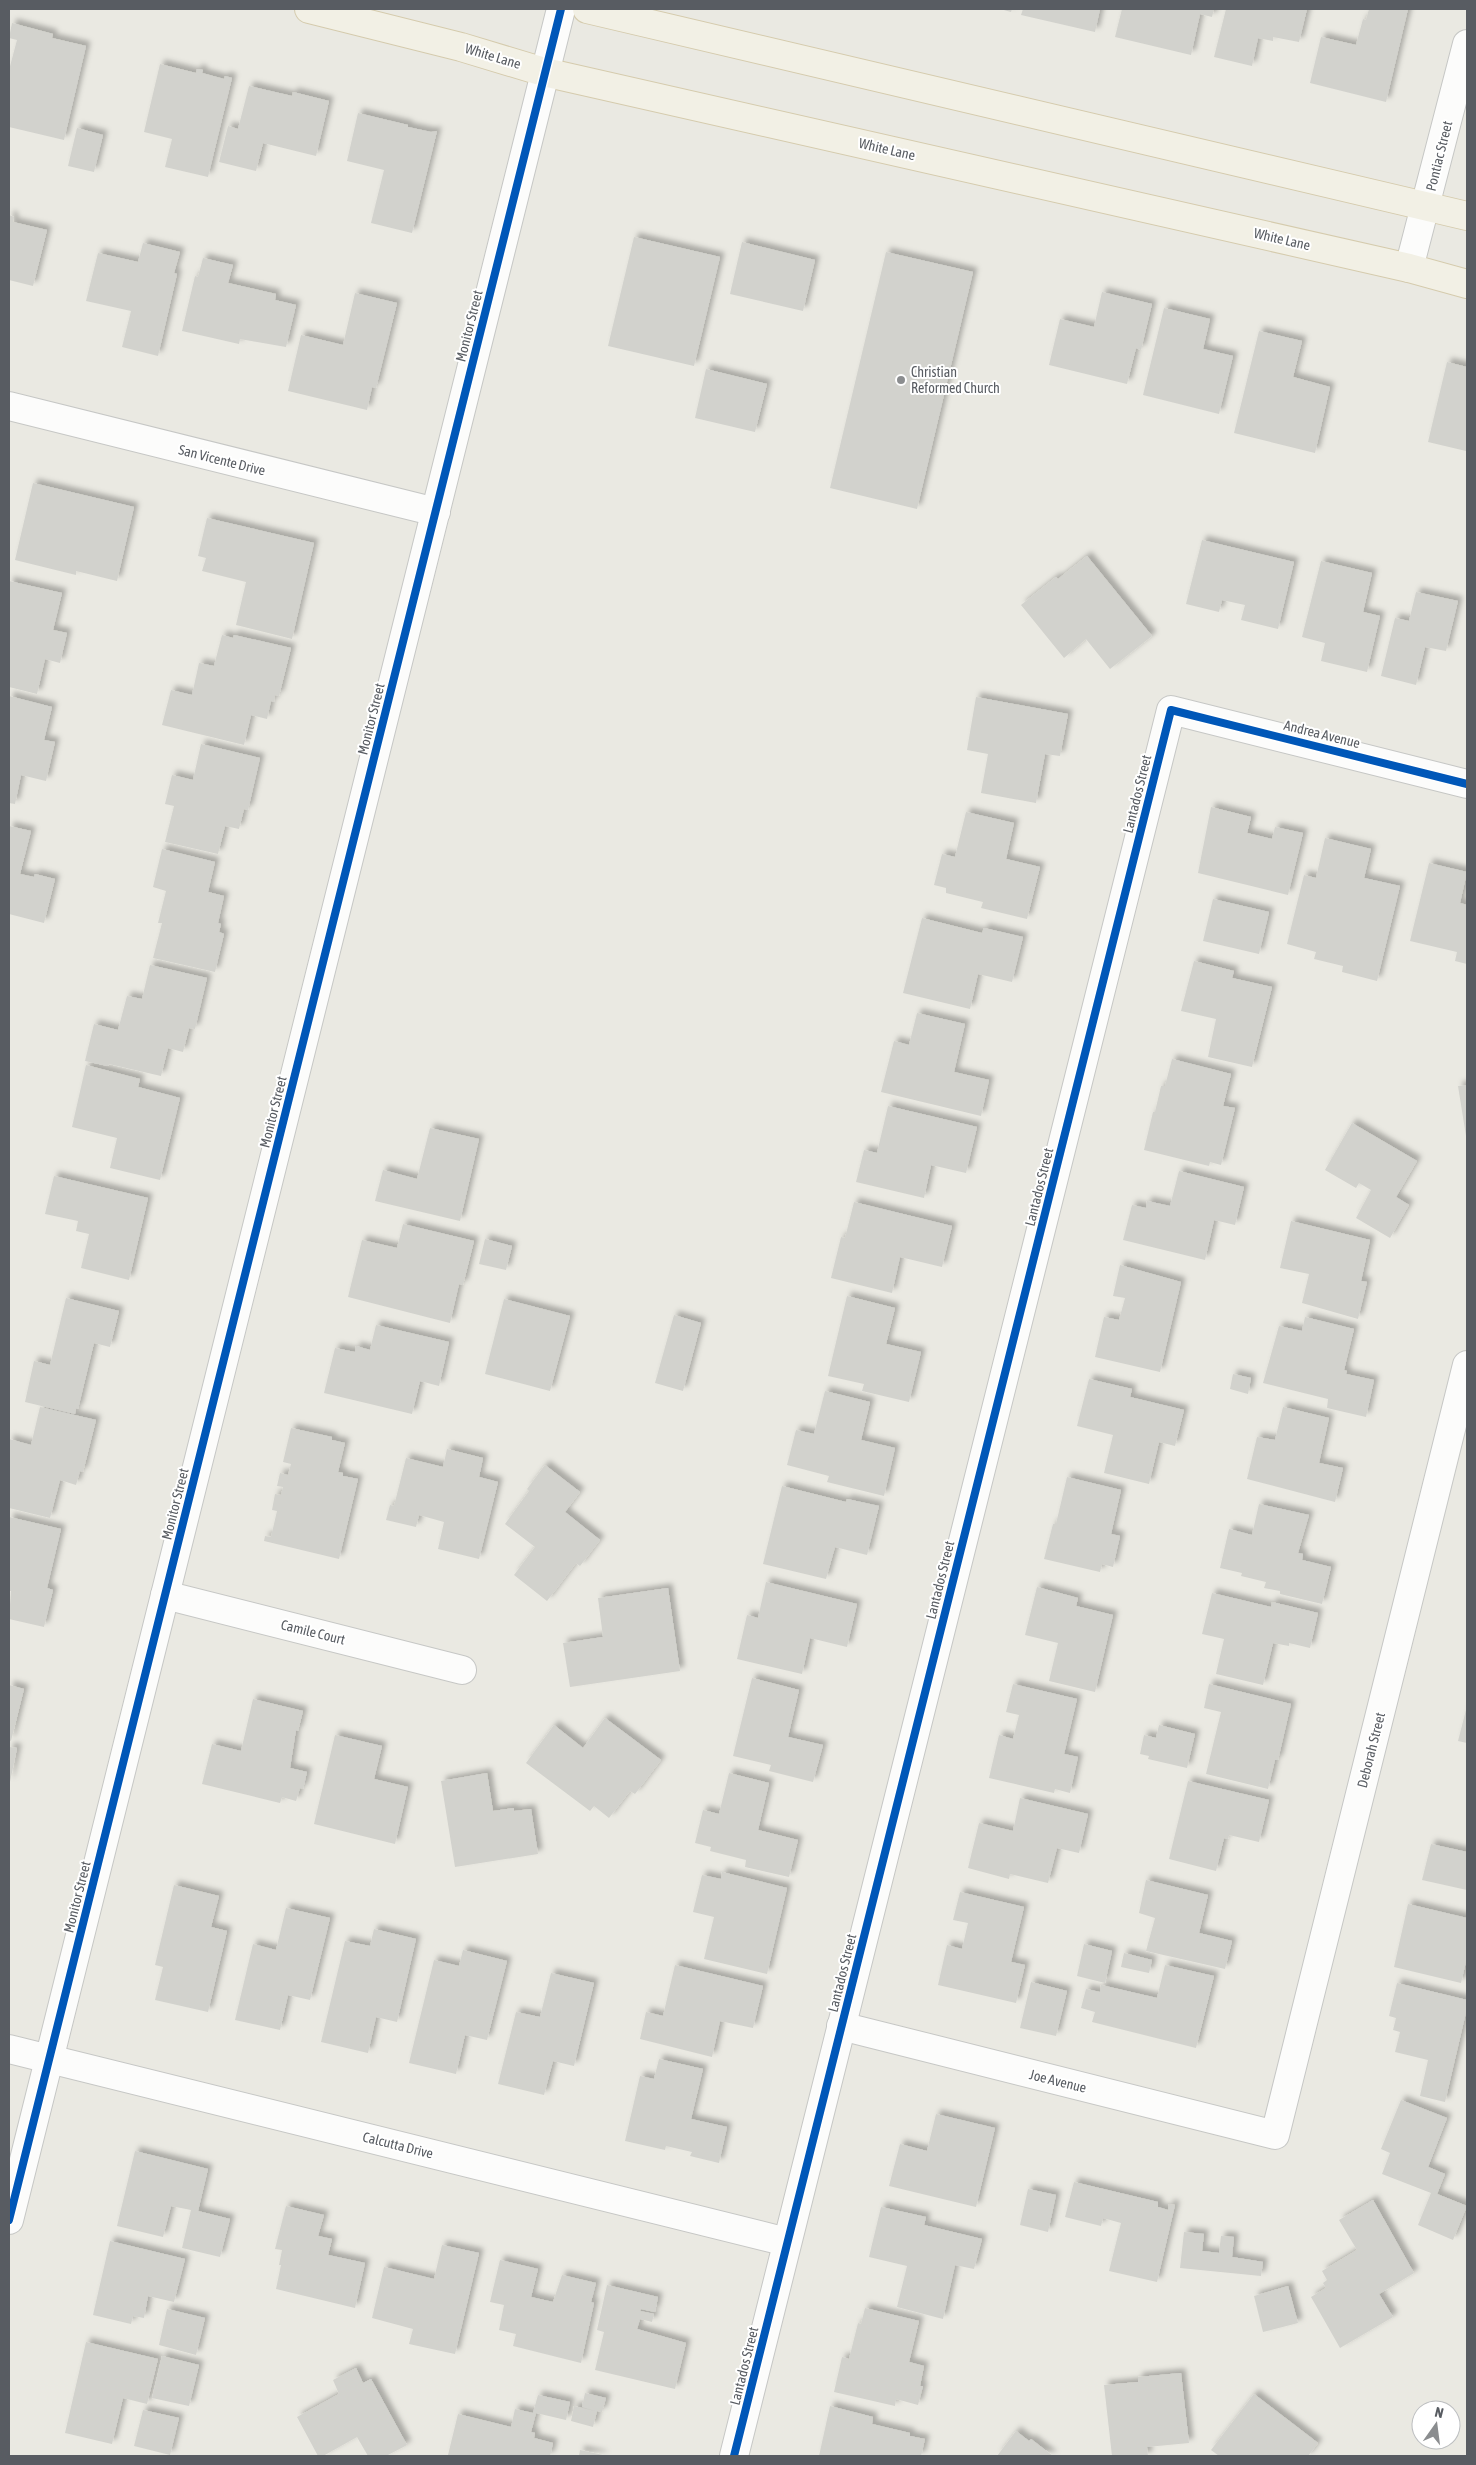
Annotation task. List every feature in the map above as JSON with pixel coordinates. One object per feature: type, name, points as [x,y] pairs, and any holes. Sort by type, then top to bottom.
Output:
[{"type":"main road","name":"White Lane","points":[[309,9],[460,47],[544,72],[1409,268],[1467,284]]},
{"type":"main road","points":[[587,9],[1467,216]]},
{"type":"street","name":"Monitor Street","points":[[9,2220],[560,9]]},
{"type":"street","name":"Pontiac Street","points":[[1409,268],[1467,44]]},
{"type":"street","name":"San Vicente Drive","points":[[9,406],[436,512]]},
{"type":"street","name":"Andrea Avenue","points":[[1171,710],[1467,784]]},
{"type":"street","name":"Lantados Street","points":[[734,2456],[1171,710]]},
{"type":"street","name":"Deborah Street","points":[[1275,2135],[1467,1365]]},
{"type":"street","name":"Camile Court","points":[[165,1595],[462,1670]]},
{"type":"street","name":"Joe Avenue","points":[[841,2026],[1275,2135]]},
{"type":"street","name":"Calcutta Drive","points":[[9,2049],[788,2242]]},
{"type":"building","points":[[1000,9],[1012,9],[1011,12]]},
{"type":"building","points":[[1023,9],[1100,9],[1095,32],[1021,15]]},
{"type":"building","points":[[1122,9],[1214,9],[1212,17],[1200,14],[1191,55],[1115,37]]},
{"type":"building","points":[[1226,9],[1307,9],[1299,42],[1273,37],[1273,41],[1258,38],[1252,66],[1214,57]]},
{"type":"building","points":[[1369,9],[1408,9],[1386,102],[1310,83],[1321,37],[1356,45],[1363,19],[1366,20]]},
{"type":"building","points":[[12,23],[53,34],[52,38],[86,46],[64,140],[9,127],[9,70],[17,40],[9,38]]},
{"type":"building","points":[[160,64],[196,73],[197,69],[203,70],[202,73],[224,79],[225,76],[232,78],[208,177],[165,167],[172,139],[144,132]]},
{"type":"building","points":[[249,86],[292,96],[293,92],[329,101],[316,156],[263,143],[256,171],[219,162],[228,126],[238,129]]},
{"type":"building","points":[[358,113],[408,125],[408,127],[431,132],[437,131],[412,233],[371,223],[384,170],[347,161]]},
{"type":"building","points":[[77,128],[103,135],[94,172],[68,166]]},
{"type":"building","points":[[9,215],[14,217],[13,222],[47,230],[33,286],[9,280]]},
{"type":"building","points":[[634,237],[720,257],[694,366],[608,346]]},
{"type":"building","points":[[742,242],[815,260],[803,311],[730,294]]},
{"type":"building","points":[[143,243],[180,252],[174,273],[177,274],[158,356],[122,347],[131,311],[86,301],[98,253],[138,262]]},
{"type":"building","name":"Christian Reformed Church","points":[[886,252],[973,272],[917,509],[830,488]]},
{"type":"building","points":[[203,258],[233,265],[228,283],[276,294],[275,300],[296,305],[286,347],[240,339],[239,344],[182,331],[195,276],[198,277]]},
{"type":"building","points":[[1102,292],[1152,304],[1141,350],[1136,348],[1127,384],[1049,365],[1060,319],[1094,327]]},
{"type":"building","points":[[355,293],[397,303],[376,388],[372,387],[367,410],[288,391],[301,335],[343,345]]},
{"type":"building","points":[[1164,308],[1210,319],[1203,349],[1233,356],[1219,414],[1143,395]]},
{"type":"building","points":[[1259,331],[1302,341],[1293,377],[1330,387],[1315,453],[1234,433]]},
{"type":"building","points":[[1447,362],[1467,367],[1466,451],[1428,442]]},
{"type":"building","points":[[706,369],[767,384],[755,432],[695,418]]},
{"type":"building","points":[[33,483],[134,507],[117,581],[76,571],[76,575],[15,560]]},
{"type":"building","points":[[207,518],[314,543],[292,639],[236,625],[246,582],[202,571],[206,558],[198,556]]},
{"type":"building","points":[[1202,540],[1294,562],[1278,629],[1241,620],[1245,605],[1222,600],[1219,612],[1186,604]]},
{"type":"building","points":[[1087,556],[1152,636],[1110,669],[1086,639],[1064,658],[1021,605],[1056,577],[1058,579]]},
{"type":"building","points":[[1321,561],[1372,573],[1363,612],[1380,616],[1367,672],[1321,661],[1325,643],[1302,637]]},
{"type":"building","points":[[9,581],[62,593],[53,630],[67,633],[60,663],[45,659],[37,694],[9,687]]},
{"type":"building","points":[[1416,592],[1458,601],[1446,651],[1425,647],[1416,685],[1381,676],[1395,618],[1409,621]]},
{"type":"building","points":[[222,635],[233,638],[234,635],[291,648],[279,696],[275,695],[274,702],[271,701],[267,719],[251,715],[244,745],[162,725],[171,690],[192,695],[199,663],[214,666]]},
{"type":"building","points":[[9,696],[52,707],[44,740],[55,742],[46,781],[21,775],[15,804],[9,803]]},
{"type":"building","points":[[976,697],[1068,714],[1060,756],[1045,754],[1036,803],[981,793],[988,754],[967,750]]},
{"type":"building","points":[[201,744],[260,758],[248,810],[244,809],[239,829],[225,826],[218,854],[165,842],[174,806],[165,804],[172,775],[193,780]]},
{"type":"building","points":[[1211,807],[1251,817],[1247,833],[1272,839],[1275,827],[1303,833],[1288,895],[1198,873]]},
{"type":"building","points":[[966,812],[1014,823],[1006,859],[1040,867],[1027,919],[981,908],[983,902],[946,893],[946,888],[934,885],[942,854],[955,857]]},
{"type":"building","points":[[9,826],[31,831],[20,874],[34,877],[35,874],[55,879],[44,923],[9,914]]},
{"type":"building","points":[[1325,838],[1371,849],[1364,878],[1400,886],[1377,981],[1342,972],[1343,966],[1314,959],[1316,952],[1287,944],[1304,875],[1316,878]]},
{"type":"building","points":[[162,849],[215,862],[208,892],[224,896],[218,923],[221,924],[219,932],[224,934],[215,972],[153,958],[162,923],[158,923],[166,891],[153,887]]},
{"type":"building","points":[[1429,863],[1467,872],[1460,903],[1467,905],[1467,964],[1455,961],[1457,952],[1410,941]]},
{"type":"building","points":[[1213,899],[1269,912],[1259,954],[1203,941]]},
{"type":"building","points":[[922,918],[982,933],[984,928],[1023,937],[1012,982],[978,974],[970,1009],[903,993]]},
{"type":"building","points":[[1194,961],[1234,971],[1232,978],[1272,987],[1252,1067],[1208,1057],[1216,1019],[1181,1011]]},
{"type":"building","points":[[150,965],[207,978],[195,1029],[189,1028],[183,1052],[168,1048],[161,1076],[109,1064],[108,1066],[85,1061],[94,1024],[118,1030],[127,996],[142,999]]},
{"type":"building","points":[[917,1013],[965,1024],[954,1072],[989,1080],[981,1116],[881,1092],[894,1041],[909,1045]]},
{"type":"building","points":[[1172,1059],[1231,1074],[1223,1106],[1235,1108],[1221,1165],[1210,1162],[1209,1166],[1144,1150],[1161,1086],[1165,1086]]},
{"type":"building","points":[[86,1065],[140,1079],[138,1087],[180,1098],[160,1180],[110,1168],[117,1138],[72,1127]]},
{"type":"building","points":[[1467,1085],[1467,1135],[1466,1136],[1458,1086]]},
{"type":"building","points":[[888,1106],[977,1127],[966,1173],[931,1165],[924,1198],[856,1182],[864,1150],[877,1153]]},
{"type":"building","points":[[1352,1123],[1417,1161],[1396,1197],[1409,1205],[1390,1238],[1356,1218],[1371,1190],[1359,1183],[1356,1188],[1325,1170]]},
{"type":"building","points":[[430,1128],[479,1139],[460,1221],[375,1201],[383,1170],[417,1179]]},
{"type":"building","points":[[1179,1171],[1244,1187],[1235,1225],[1214,1220],[1205,1260],[1123,1240],[1132,1205],[1146,1208],[1147,1201],[1170,1206]]},
{"type":"building","points":[[54,1176],[148,1198],[129,1280],[81,1268],[89,1234],[76,1231],[78,1221],[45,1214]]},
{"type":"building","points":[[854,1202],[952,1226],[942,1267],[900,1257],[892,1293],[831,1278],[841,1237],[845,1238]]},
{"type":"building","points":[[1291,1221],[1370,1240],[1361,1281],[1367,1282],[1358,1319],[1302,1303],[1309,1274],[1280,1268]]},
{"type":"building","points":[[403,1224],[474,1241],[463,1285],[459,1284],[450,1323],[348,1297],[362,1240],[397,1248]]},
{"type":"building","points":[[485,1239],[512,1246],[506,1270],[479,1264]]},
{"type":"building","points":[[1120,1265],[1181,1282],[1160,1372],[1095,1357],[1104,1317],[1119,1320],[1125,1298],[1113,1296]]},
{"type":"building","points":[[847,1296],[895,1308],[886,1344],[921,1352],[909,1402],[862,1391],[864,1384],[828,1376]]},
{"type":"building","points":[[66,1298],[119,1311],[110,1347],[94,1343],[78,1409],[76,1408],[75,1414],[25,1402],[34,1361],[50,1365]]},
{"type":"building","points":[[504,1299],[570,1316],[550,1391],[485,1374]]},
{"type":"building","points":[[674,1315],[701,1323],[683,1391],[655,1383]]},
{"type":"building","points":[[1305,1317],[1354,1329],[1344,1370],[1347,1371],[1346,1374],[1374,1380],[1366,1417],[1327,1408],[1328,1399],[1263,1383],[1279,1326],[1302,1331]]},
{"type":"building","points":[[376,1325],[449,1342],[439,1386],[420,1381],[412,1414],[324,1393],[335,1348],[355,1352],[356,1346],[370,1350]]},
{"type":"building","points":[[1233,1374],[1251,1378],[1248,1394],[1230,1389]]},
{"type":"building","points":[[1089,1379],[1132,1389],[1130,1397],[1184,1410],[1175,1446],[1159,1442],[1149,1484],[1104,1473],[1113,1435],[1077,1426]]},
{"type":"building","points":[[825,1391],[870,1402],[861,1440],[895,1448],[884,1496],[827,1482],[829,1476],[787,1465],[796,1430],[814,1434]]},
{"type":"building","points":[[40,1407],[96,1420],[83,1472],[80,1471],[76,1485],[60,1480],[50,1518],[9,1508],[9,1439],[31,1445]]},
{"type":"building","points":[[1283,1407],[1329,1418],[1319,1463],[1343,1468],[1335,1502],[1247,1479],[1257,1437],[1275,1440]]},
{"type":"building","points":[[291,1428],[332,1437],[332,1440],[345,1443],[338,1472],[343,1473],[343,1476],[358,1479],[339,1559],[264,1541],[265,1536],[271,1537],[277,1511],[272,1510],[275,1494],[281,1495],[283,1487],[277,1486],[280,1473],[288,1475],[291,1464],[283,1462]]},
{"type":"building","points":[[447,1449],[483,1458],[479,1477],[498,1482],[479,1559],[438,1549],[444,1522],[419,1515],[416,1527],[386,1520],[390,1505],[394,1506],[406,1458],[443,1467]]},
{"type":"building","points":[[545,1465],[580,1492],[565,1512],[600,1540],[580,1566],[576,1563],[547,1601],[514,1575],[535,1547],[505,1524]]},
{"type":"building","points":[[1067,1477],[1121,1490],[1111,1534],[1120,1536],[1113,1567],[1102,1564],[1100,1572],[1044,1559],[1053,1524],[1056,1524]]},
{"type":"building","points":[[782,1486],[846,1502],[847,1499],[879,1506],[867,1555],[835,1547],[826,1579],[763,1564]]},
{"type":"building","points":[[1259,1504],[1309,1515],[1298,1553],[1303,1554],[1302,1560],[1331,1567],[1322,1604],[1280,1594],[1280,1591],[1264,1588],[1266,1582],[1241,1576],[1242,1573],[1220,1568],[1229,1529],[1252,1535]]},
{"type":"building","points":[[9,1517],[61,1529],[47,1588],[53,1590],[44,1627],[9,1619],[11,1591],[9,1591]]},
{"type":"building","points":[[766,1582],[857,1604],[847,1647],[810,1638],[802,1674],[737,1659],[747,1615],[758,1618]]},
{"type":"building","points":[[1037,1587],[1078,1598],[1076,1606],[1113,1615],[1095,1692],[1049,1681],[1058,1643],[1025,1635]]},
{"type":"building","points":[[668,1588],[680,1671],[570,1687],[563,1643],[603,1637],[598,1598]]},
{"type":"building","points":[[1212,1593],[1271,1607],[1272,1602],[1318,1613],[1310,1648],[1289,1643],[1289,1646],[1273,1643],[1263,1685],[1216,1674],[1224,1639],[1202,1634]]},
{"type":"building","points":[[752,1678],[799,1690],[788,1737],[823,1745],[813,1782],[769,1771],[771,1765],[733,1756]]},
{"type":"building","points":[[1013,1684],[1077,1699],[1064,1754],[1078,1757],[1070,1793],[1055,1789],[1054,1793],[989,1778],[999,1735],[1013,1739],[1019,1715],[1006,1712]]},
{"type":"building","points":[[1209,1684],[1291,1704],[1278,1760],[1275,1760],[1268,1789],[1206,1774],[1221,1712],[1204,1708]]},
{"type":"building","points":[[9,1685],[24,1689],[11,1741],[9,1740]]},
{"type":"building","points":[[253,1699],[303,1711],[298,1731],[296,1730],[290,1768],[307,1772],[303,1789],[300,1788],[296,1801],[282,1797],[280,1803],[202,1784],[212,1744],[241,1751]]},
{"type":"building","points":[[1467,1706],[1467,1743],[1458,1741]]},
{"type":"building","points":[[605,1718],[661,1760],[635,1794],[630,1791],[609,1818],[594,1806],[590,1811],[526,1763],[554,1725],[583,1748]]},
{"type":"building","points":[[1159,1725],[1195,1734],[1187,1768],[1148,1759],[1149,1756],[1140,1754],[1144,1735],[1156,1738]]},
{"type":"building","points":[[335,1735],[382,1746],[374,1779],[408,1787],[395,1844],[314,1824]]},
{"type":"building","points":[[9,1747],[17,1748],[10,1782],[9,1782]]},
{"type":"building","points":[[487,1773],[493,1811],[514,1808],[514,1811],[531,1809],[538,1854],[455,1867],[441,1781]]},
{"type":"building","points":[[729,1773],[769,1783],[758,1830],[798,1840],[789,1877],[745,1867],[746,1860],[710,1851],[711,1847],[695,1843],[703,1810],[719,1814]]},
{"type":"building","points":[[1188,1781],[1269,1800],[1259,1842],[1229,1835],[1228,1839],[1224,1838],[1216,1871],[1169,1859]]},
{"type":"building","points":[[1020,1798],[1088,1814],[1079,1853],[1057,1848],[1048,1883],[1010,1874],[1009,1879],[968,1868],[979,1823],[1013,1831]]},
{"type":"building","points":[[1431,1844],[1467,1852],[1467,1890],[1422,1880]]},
{"type":"building","points":[[722,1872],[787,1888],[767,1974],[704,1959],[714,1917],[693,1912],[702,1875],[721,1879]]},
{"type":"building","points":[[1146,1880],[1208,1895],[1199,1933],[1232,1941],[1225,1969],[1146,1951],[1155,1918],[1139,1913]]},
{"type":"building","points":[[174,1885],[219,1896],[211,1927],[227,1931],[208,2012],[155,2000],[163,1967],[155,1965]]},
{"type":"building","points":[[960,1892],[1024,1907],[1011,1962],[1025,1965],[1016,2003],[938,1985],[947,1945],[962,1949],[968,1923],[953,1920]]},
{"type":"building","points":[[1408,1904],[1467,1918],[1467,1957],[1461,1983],[1394,1967]]},
{"type":"building","points":[[286,1908],[330,1918],[310,2000],[288,1995],[280,2030],[235,2020],[253,1944],[276,1950]]},
{"type":"building","points":[[374,1929],[416,1939],[397,2022],[376,2017],[368,2053],[321,2042],[345,1941],[370,1946]]},
{"type":"building","points":[[1084,1944],[1112,1951],[1105,1983],[1077,1976]]},
{"type":"building","points":[[463,1950],[507,1961],[487,2040],[465,2035],[456,2074],[409,2063],[434,1960],[459,1966]]},
{"type":"building","points":[[1124,1953],[1152,1960],[1149,1973],[1121,1967]]},
{"type":"building","points":[[675,1965],[763,1986],[753,2028],[720,2021],[712,2057],[640,2039],[646,2012],[663,2016]]},
{"type":"building","points":[[1165,1965],[1214,1976],[1196,2048],[1092,2022],[1095,2012],[1081,2008],[1086,1989],[1100,1992],[1101,1985],[1157,1998]]},
{"type":"building","points":[[551,1973],[594,1983],[574,2066],[553,2061],[544,2095],[498,2084],[516,2012],[540,2017]]},
{"type":"building","points":[[1031,1982],[1067,1991],[1056,2036],[1020,2028]]},
{"type":"building","points":[[1397,1983],[1467,2000],[1467,2008],[1445,2102],[1420,2096],[1428,2060],[1395,2052],[1400,2032],[1393,2030],[1396,2018],[1389,2016]]},
{"type":"building","points":[[659,2059],[703,2069],[691,2119],[727,2127],[719,2163],[690,2156],[692,2152],[666,2146],[665,2150],[625,2141],[640,2076],[654,2079]]},
{"type":"building","points":[[1401,2100],[1447,2118],[1428,2167],[1445,2174],[1437,2194],[1467,2206],[1453,2240],[1418,2225],[1431,2193],[1382,2174],[1390,2153],[1381,2149]]},
{"type":"building","points":[[936,2114],[995,2128],[976,2207],[889,2186],[900,2144],[927,2151]]},
{"type":"building","points":[[135,2151],[208,2169],[198,2211],[230,2219],[220,2257],[182,2248],[191,2210],[171,2206],[163,2237],[117,2226]]},
{"type":"building","points":[[1074,2182],[1158,2202],[1158,2207],[1168,2210],[1169,2204],[1175,2205],[1157,2282],[1109,2271],[1121,2223],[1103,2218],[1101,2226],[1065,2217]]},
{"type":"building","points":[[1028,2189],[1056,2195],[1048,2232],[1020,2225]]},
{"type":"building","points":[[1373,2200],[1414,2273],[1379,2294],[1393,2317],[1340,2348],[1311,2297],[1326,2288],[1323,2283],[1327,2280],[1322,2271],[1357,2250],[1339,2220]]},
{"type":"building","points":[[286,2206],[324,2215],[318,2236],[332,2239],[328,2255],[365,2263],[355,2308],[276,2289],[282,2250],[275,2249]]},
{"type":"building","points":[[881,2207],[926,2217],[924,2225],[982,2239],[974,2269],[955,2265],[943,2319],[897,2307],[907,2266],[869,2257]]},
{"type":"building","points":[[1184,2232],[1204,2234],[1202,2251],[1219,2253],[1221,2236],[1234,2237],[1232,2257],[1263,2262],[1261,2276],[1180,2268]]},
{"type":"building","points":[[110,2241],[185,2259],[174,2302],[148,2296],[144,2318],[133,2316],[131,2324],[93,2315]]},
{"type":"building","points":[[442,2245],[479,2253],[455,2354],[409,2344],[413,2329],[372,2318],[384,2267],[434,2279]]},
{"type":"building","points":[[500,2260],[538,2269],[531,2297],[553,2302],[562,2275],[596,2283],[591,2302],[594,2303],[581,2363],[513,2346],[516,2334],[499,2330],[504,2305],[490,2302]]},
{"type":"building","points":[[607,2285],[658,2297],[655,2312],[641,2309],[640,2311],[654,2314],[652,2322],[640,2319],[637,2329],[686,2343],[675,2389],[595,2370],[604,2332],[597,2330]]},
{"type":"building","points":[[1288,2286],[1298,2323],[1263,2332],[1254,2296]]},
{"type":"building","points":[[865,2308],[919,2321],[909,2362],[924,2366],[920,2386],[923,2386],[918,2405],[896,2399],[895,2406],[834,2392],[842,2357],[849,2359],[858,2323],[861,2324]]},
{"type":"building","points":[[167,2309],[205,2318],[196,2355],[159,2345]]},
{"type":"building","points":[[86,2342],[158,2359],[147,2404],[123,2398],[112,2444],[65,2433]]},
{"type":"building","points":[[162,2356],[199,2365],[189,2406],[152,2398]]},
{"type":"building","points":[[356,2368],[363,2383],[371,2379],[407,2445],[386,2456],[368,2456],[357,2437],[323,2456],[318,2456],[297,2417],[339,2394],[333,2380]]},
{"type":"building","points":[[1181,2373],[1189,2443],[1147,2447],[1148,2456],[1112,2456],[1104,2385],[1138,2382],[1138,2377]]},
{"type":"building","points":[[585,2393],[606,2398],[602,2412],[597,2411],[593,2427],[571,2421],[574,2406],[595,2411],[582,2407]]},
{"type":"building","points":[[1254,2394],[1318,2443],[1308,2456],[1219,2456],[1211,2450]]},
{"type":"building","points":[[538,2395],[570,2402],[566,2420],[536,2413],[531,2432],[535,2433],[534,2438],[553,2443],[550,2456],[448,2455],[458,2414],[511,2427],[515,2409],[533,2413]]},
{"type":"building","points":[[830,2406],[873,2417],[872,2424],[910,2433],[910,2436],[925,2439],[921,2456],[819,2456]]},
{"type":"building","points":[[143,2410],[179,2418],[170,2455],[134,2446]]},
{"type":"building","points":[[1016,2431],[1029,2441],[1031,2439],[1053,2456],[997,2456]]},
{"type":"building","points":[[580,2450],[603,2455],[603,2456],[579,2456]]},
{"type":"cycle path","points":[[9,2220],[561,9]]},
{"type":"cycle path","points":[[734,2456],[1171,710],[1467,784]]},
{"type":"place","name":"Christian Reformed Church","points":[[901,380]]}]
